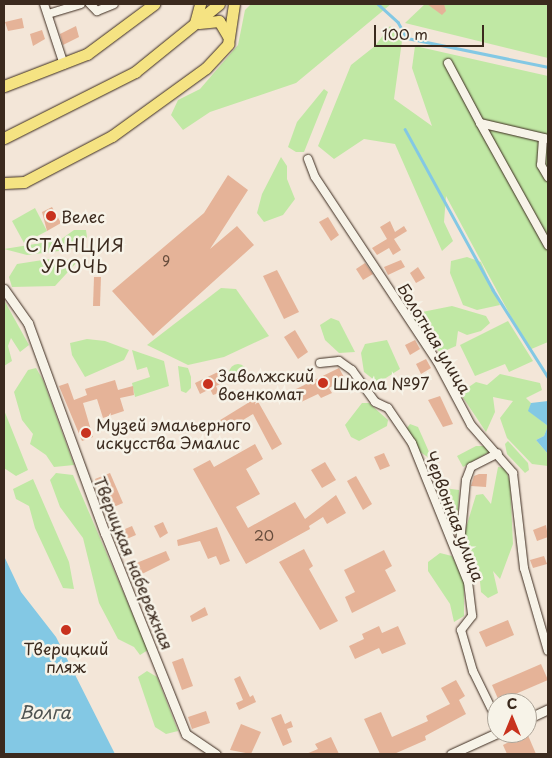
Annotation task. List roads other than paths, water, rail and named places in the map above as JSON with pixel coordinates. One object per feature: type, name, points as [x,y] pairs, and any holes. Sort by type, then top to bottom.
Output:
[{"type":"main road","points":[[4,86],[64,65],[105,43],[154,4]]},
{"type":"main road","points":[[191,28],[199,15],[200,4]]},
{"type":"main road","points":[[8,136],[112,86],[191,28],[219,4]]},
{"type":"main road","points":[[4,184],[24,182],[125,127],[206,68],[224,50],[229,39],[234,4]]},
{"type":"main road","points":[[191,28],[208,20],[219,21],[226,28],[229,39]]},
{"type":"street","points":[[44,4],[64,65]]},
{"type":"street","points":[[48,14],[81,4]]},
{"type":"street","points":[[90,4],[97,11],[114,4]]},
{"type":"street","points":[[448,63],[548,245]]},
{"type":"street","points":[[480,123],[546,139],[541,165],[548,177]]},
{"type":"street","name":"Болотная улица","points":[[308,159],[315,177],[437,361],[471,425],[513,473],[524,568],[548,650]]},
{"type":"street","name":"Тверицкая набережная","points":[[4,289],[28,323],[105,533],[186,734],[216,754]]},
{"type":"street","name":"Червонная улица","points":[[320,363],[339,361],[352,370],[375,402],[388,408],[412,443],[459,556],[473,605],[472,616],[461,630],[473,671],[487,700]]},
{"type":"street","points":[[459,556],[466,480],[471,467],[498,454]]},
{"type":"street","points":[[451,754],[487,738]]},
{"type":"water","points":[[548,401],[548,426],[528,411],[531,403]]},
{"type":"water","points":[[548,426],[548,454],[536,440],[544,436]]},
{"type":"water","name":"Волга","points":[[4,556],[21,592],[56,637],[115,754],[4,754]]},
{"type":"waterway","points":[[378,4],[398,22],[407,38],[548,67]]},
{"type":"waterway","points":[[405,129],[493,290],[548,377]]},
{"type":"place","name":"Велес","points":[[51,216]]},
{"type":"place","name":"Школа №97","points":[[323,383]]},
{"type":"place","name":"Заволжский военкомат","points":[[208,384]]},
{"type":"place","name":"Музей эмальерного искусства Эмалис","points":[[86,433]]},
{"type":"place","name":"Тверицкий пляж","points":[[66,630]]},
{"type":"district","name":"СТАНЦИЯ УРОЧЬ","points":[[75,256]]}]
